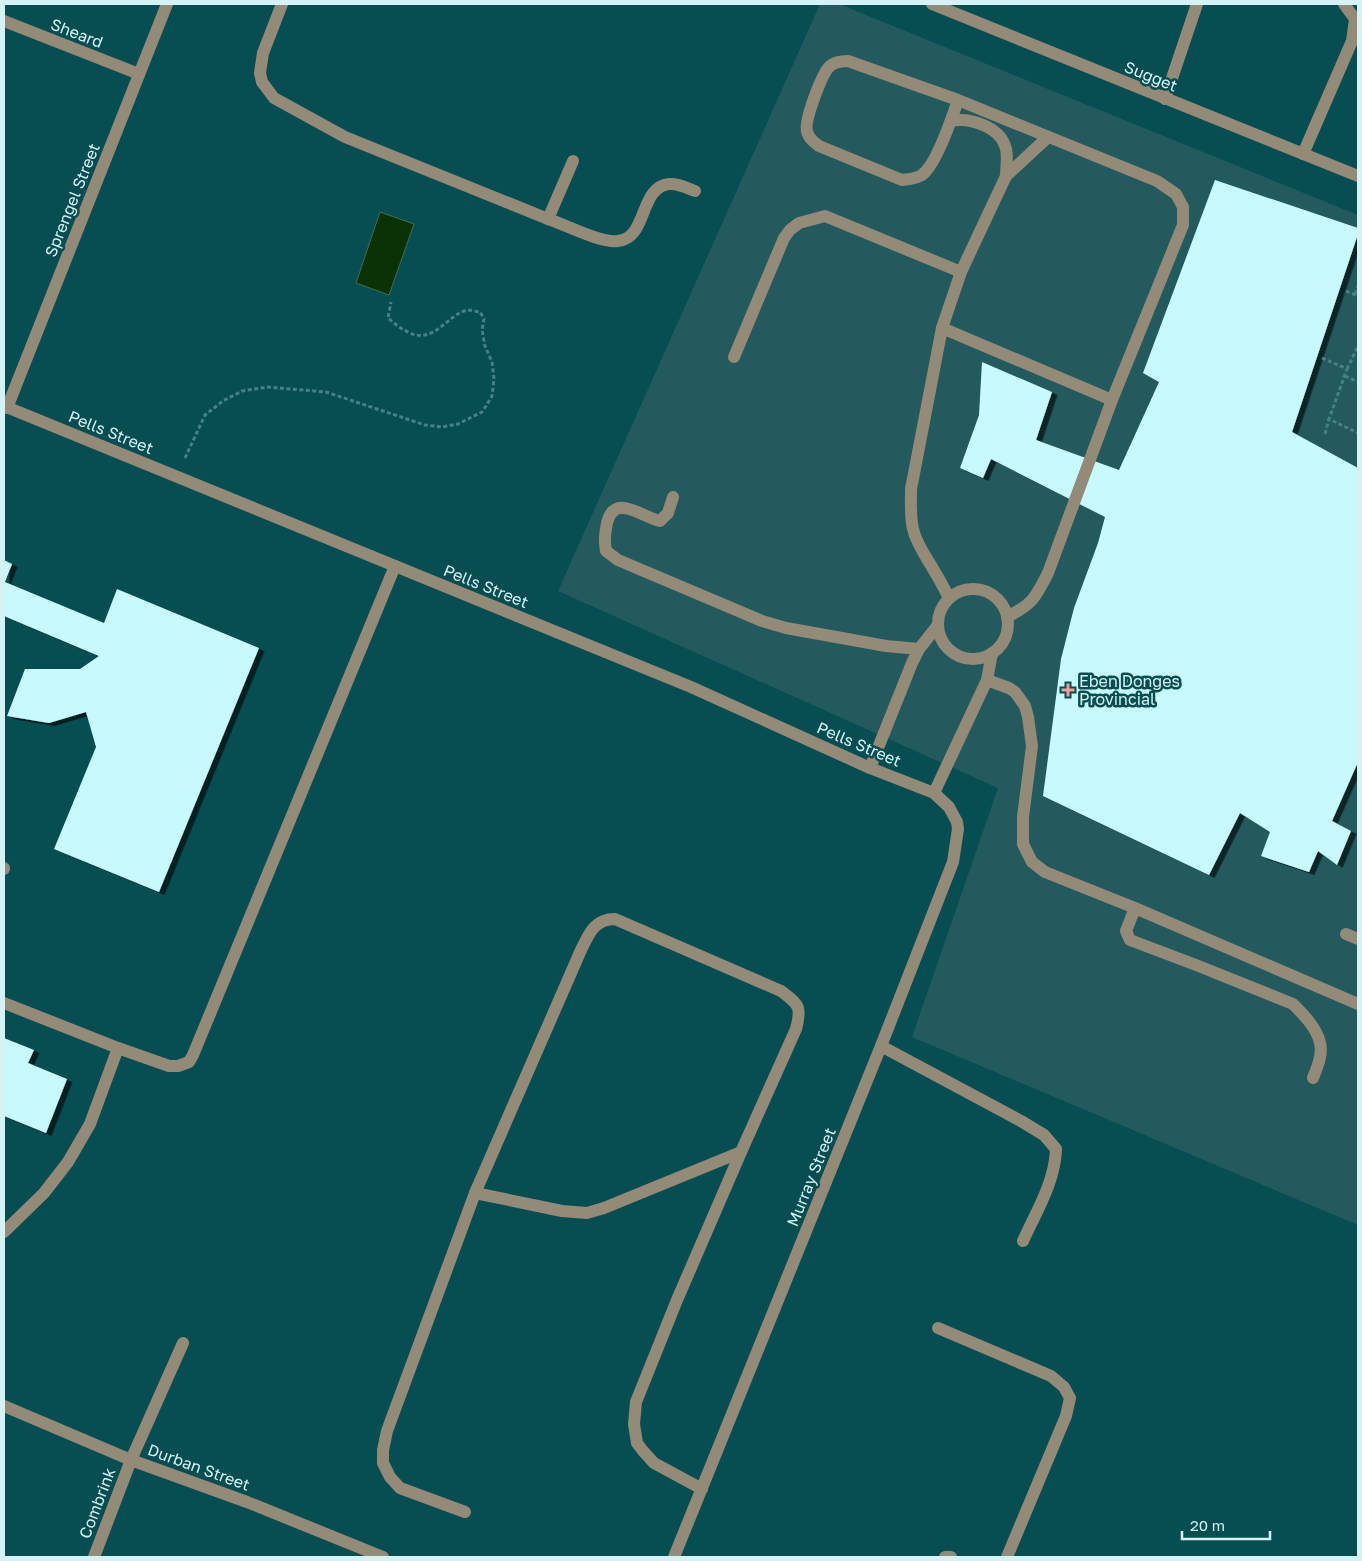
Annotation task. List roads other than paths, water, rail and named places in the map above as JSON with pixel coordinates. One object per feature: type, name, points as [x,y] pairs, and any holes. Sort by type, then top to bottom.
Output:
[{"type":"street","name":"Sprengel Street","points":[[6,407],[167,4]]},
{"type":"street","points":[[282,4],[263,53],[260,74],[262,82],[274,98],[345,137],[602,240],[617,241],[626,239],[632,233],[652,192],[661,186],[678,184],[695,191]]},
{"type":"street","name":"Sugget","points":[[932,4],[954,8],[1165,99],[1358,176]]},
{"type":"street","points":[[1165,99],[1197,4]]},
{"type":"street","points":[[1303,154],[1352,41],[1354,20],[1344,4]]},
{"type":"street","name":"Sheard","points":[[4,21],[139,74]]},
{"type":"street","points":[[958,100],[951,121],[930,166],[922,175],[913,178],[902,180],[819,146],[806,131],[807,120],[825,72],[832,64],[848,61],[958,100],[1157,181],[1176,194],[1183,208],[1183,225],[1112,400],[1048,573],[1037,595],[1025,608],[1007,617]]},
{"type":"street","points":[[951,121],[960,119],[982,124],[991,129],[1006,148],[1006,176]]},
{"type":"street","points":[[949,598],[917,541],[911,510],[911,490],[942,328],[961,272],[1006,176],[1048,137]]},
{"type":"street","points":[[548,218],[573,160]]},
{"type":"street","points":[[734,357],[784,238],[790,230],[799,224],[825,216],[961,272]]},
{"type":"street","points":[[942,328],[1112,400]]},
{"type":"street","name":"Pells Street","points":[[6,407],[691,687],[870,768],[934,793],[950,807]]},
{"type":"street","points":[[673,497],[668,513],[660,521],[650,519],[633,510],[621,507],[614,509],[609,515],[604,538],[606,551],[618,560],[770,623],[786,628],[886,646],[919,649]]},
{"type":"street","points":[[4,1003],[169,1066],[178,1066],[189,1062],[395,566]]},
{"type":"street","points":[[870,768],[912,664],[919,649],[938,625],[942,608],[949,598],[963,590],[979,589],[991,594],[999,600],[1006,611],[1008,630],[1005,639],[992,653],[986,657],[974,659],[964,658],[955,654],[945,646],[938,625]]},
{"type":"street","points":[[934,793],[987,680],[992,653]]},
{"type":"street","points":[[987,680],[1015,692],[1025,706],[1028,717],[1032,746],[1023,817],[1023,844],[1032,862],[1045,872],[1136,908],[1358,1004]]},
{"type":"street","name":"Murray Street","points":[[674,1557],[881,1046],[953,862],[958,829],[950,807]]},
{"type":"street","points":[[1136,908],[1126,931],[1130,940],[1293,1004],[1305,1016],[1316,1032],[1320,1043],[1319,1060],[1313,1078]]},
{"type":"street","points":[[465,1512],[400,1488],[390,1477],[383,1463],[383,1450],[387,1431],[475,1192],[581,950],[591,930],[606,919],[615,919],[781,992],[793,1000],[799,1008],[796,1029],[677,1300],[636,1402],[634,1424],[637,1443],[643,1451],[654,1463],[702,1489]]},
{"type":"street","points":[[1346,934],[1358,939]]},
{"type":"street","points":[[881,1046],[1021,1121],[1044,1135],[1056,1149],[1056,1162],[1052,1176],[1023,1242]]},
{"type":"street","points":[[4,1232],[44,1193],[68,1162],[90,1124],[118,1048]]},
{"type":"street","points":[[475,1192],[562,1211],[587,1214],[741,1152]]},
{"type":"street","points":[[938,1328],[1051,1376],[1064,1387],[1070,1398],[1066,1416],[1007,1557]]},
{"type":"street","name":"Combrink","points":[[94,1557],[132,1460],[183,1343]]},
{"type":"street","name":"Durban Street","points":[[4,1406],[132,1460],[248,1502],[383,1557]]},
{"type":"street","points":[[945,1557],[951,1557]]},
{"type":"place","name":"Eben Donges Provincial","points":[[1068,690]]}]
